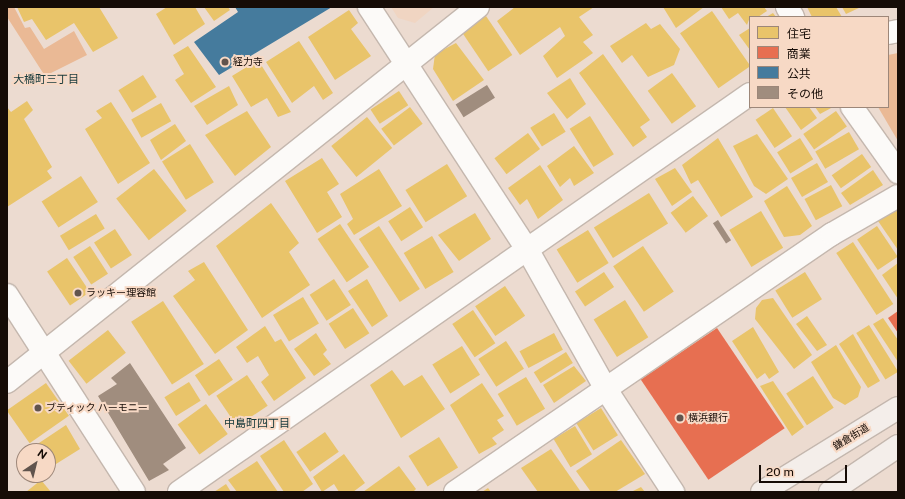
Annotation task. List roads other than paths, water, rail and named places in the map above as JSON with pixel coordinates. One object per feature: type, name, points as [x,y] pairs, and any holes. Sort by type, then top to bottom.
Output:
[{"type":"main road","name":"鎌倉街道","points":[[762,492],[898,408]]},
{"type":"main road","points":[[830,492],[898,446]]},
{"type":"street","points":[[369,7],[406,66],[527,249],[607,391],[673,492]]},
{"type":"street","points":[[7,382],[42,352],[406,66],[478,7]]},
{"type":"street","points":[[787,7],[792,16]]},
{"type":"street","points":[[179,492],[749,95]]},
{"type":"street","points":[[853,108],[898,172]]},
{"type":"street","points":[[456,492],[607,391],[832,234],[898,196]]},
{"type":"street","points":[[7,295],[42,352],[134,492]]},
{"type":"place","name":"経力寺","points":[[225,62]]},
{"type":"place","name":"ラッキー理容館","points":[[78,293]]},
{"type":"place","name":"ブティック ハーモニー","points":[[38,408]]},
{"type":"place","name":"横浜銀行","points":[[680,418]]},
{"type":"district","name":"大橋町三丁目","points":[[46,79]]},
{"type":"district","name":"中島町四丁目","points":[[257,423]]}]
